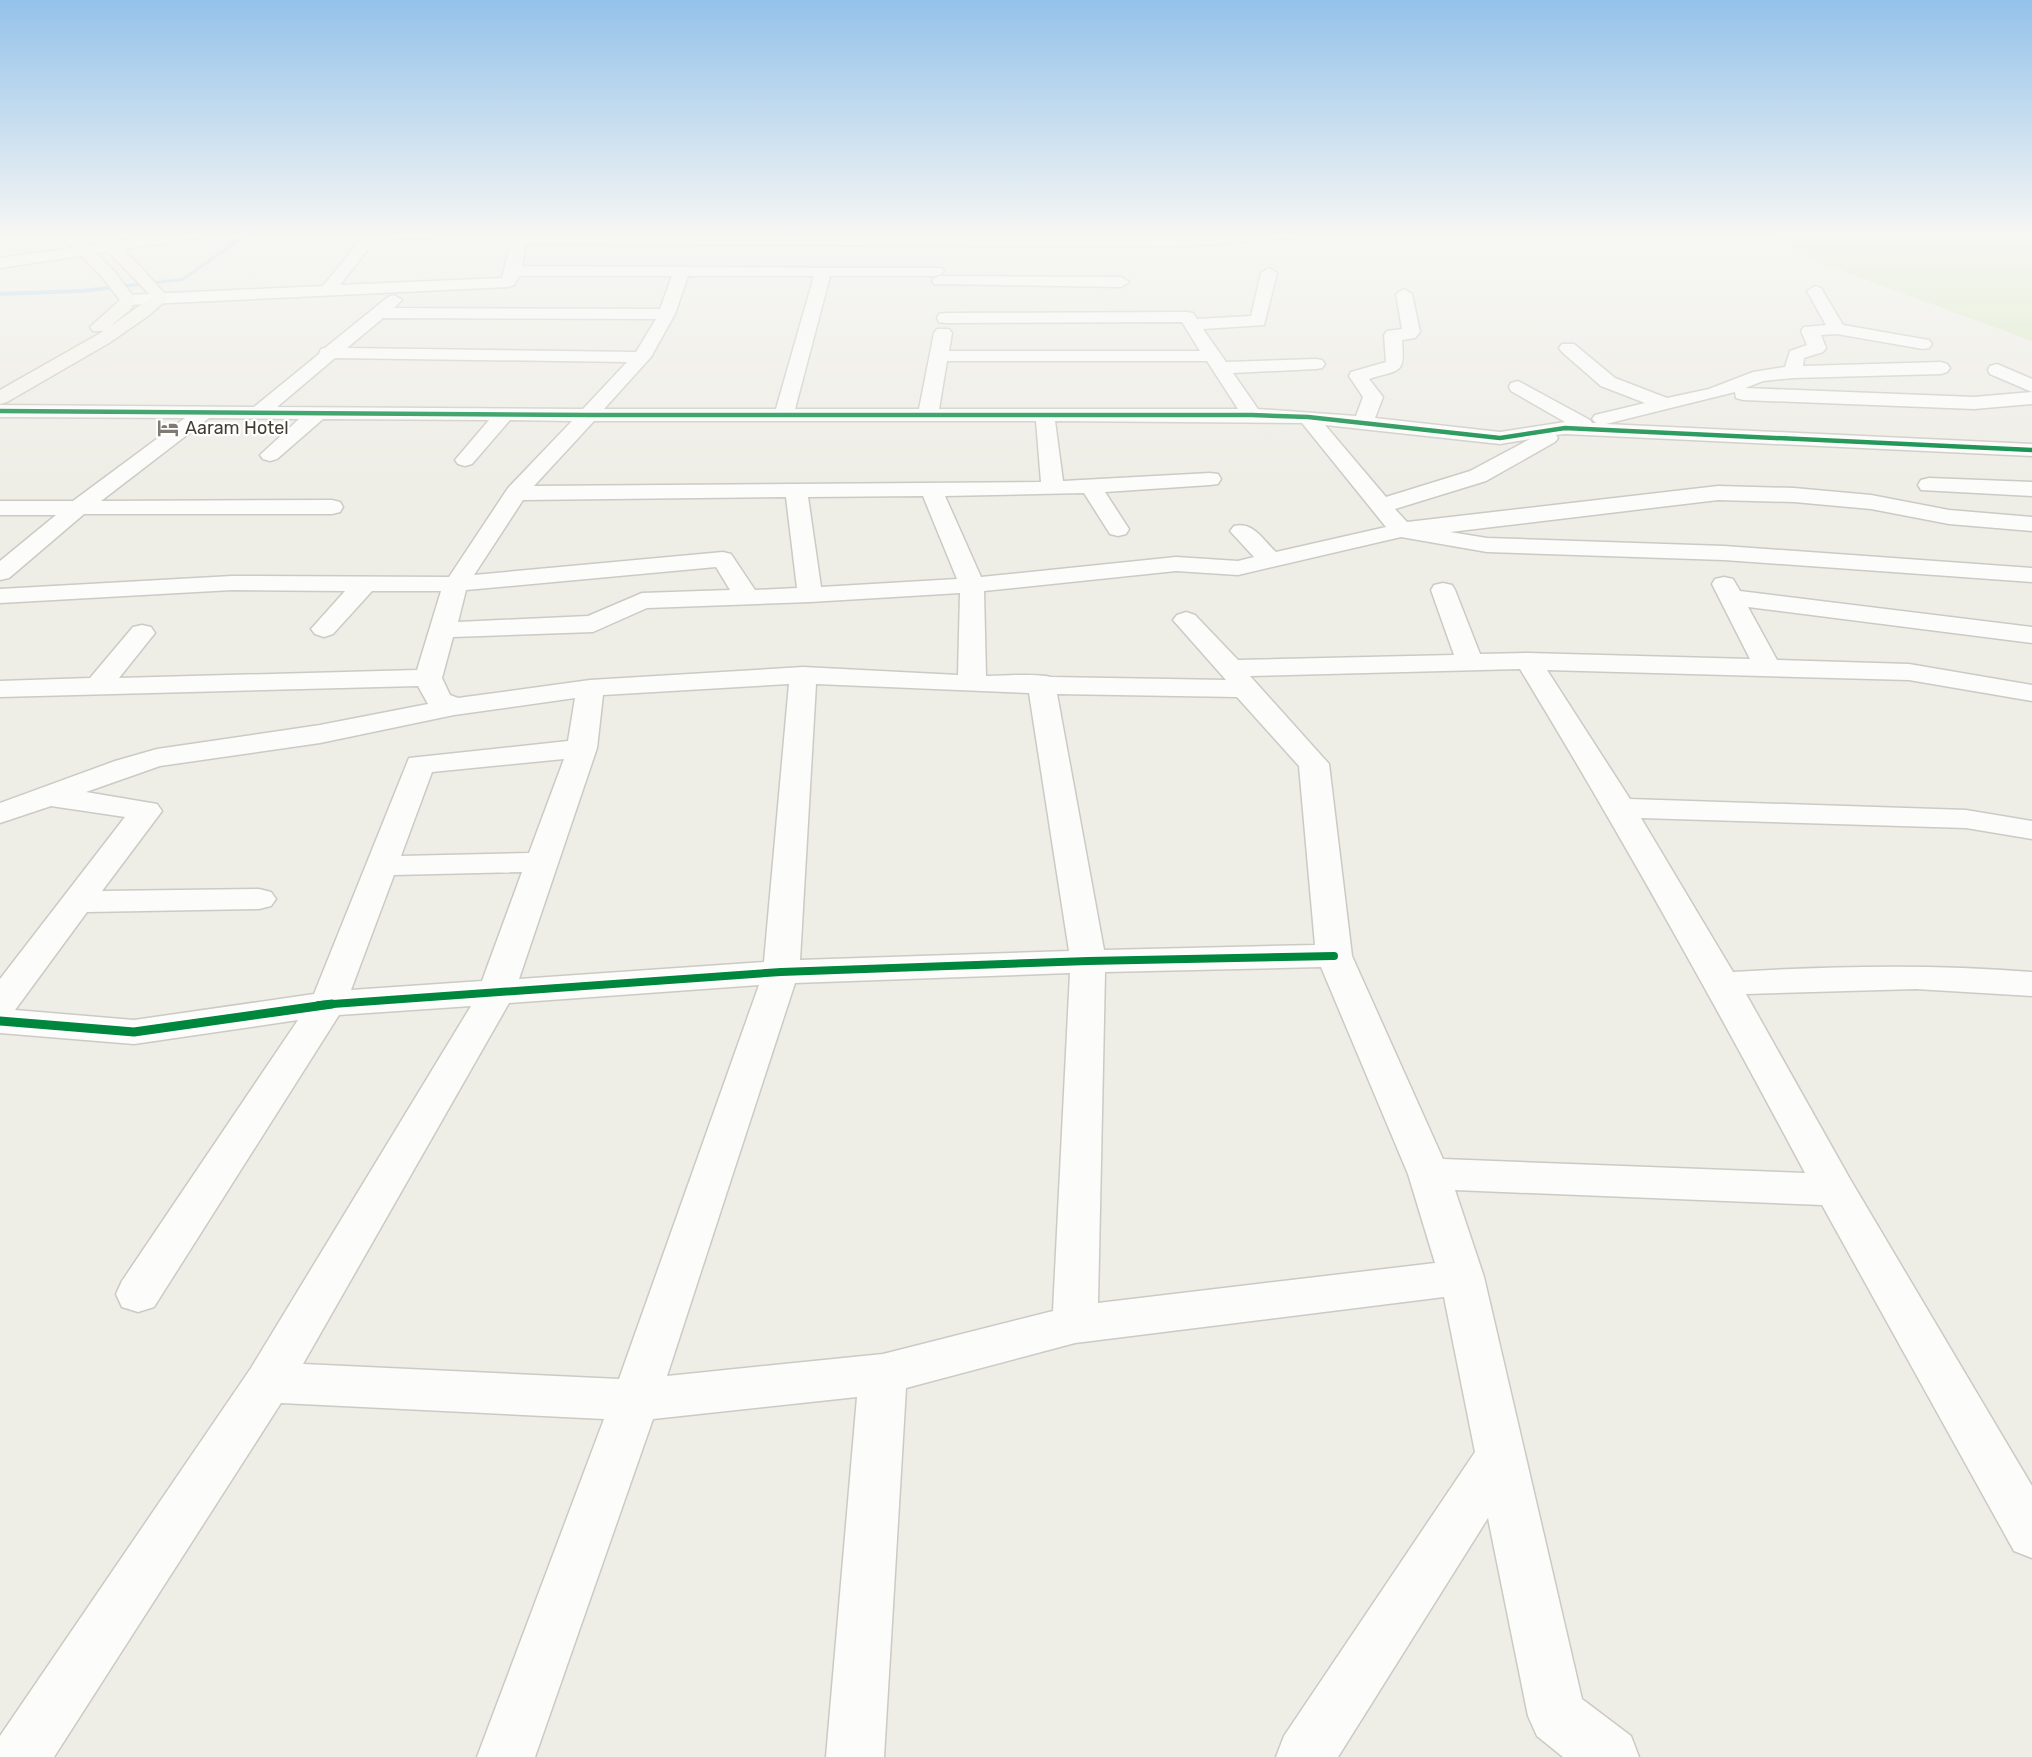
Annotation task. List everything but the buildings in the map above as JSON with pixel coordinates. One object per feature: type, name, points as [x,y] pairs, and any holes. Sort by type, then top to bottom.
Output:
[{"type":"street","points":[[0,386],[88,337],[112,316]]},
{"type":"street","points":[[0,398],[84,351],[138,316]]},
{"type":"street","points":[[257,414],[327,353],[374,316]]},
{"type":"street","points":[[439,694],[441,630],[456,584],[516,493],[642,357],[666,316]]},
{"type":"street","points":[[786,408],[811,316]]},
{"type":"street","points":[[1192,324],[1258,321],[1259,316]]},
{"type":"street","points":[[1364,423],[1373,397],[1358,376],[1365,372],[1393,366],[1395,363],[1392,335],[1411,332],[1408,316]]},
{"type":"street","points":[[1830,316],[1838,329]]},
{"type":"street","points":[[1066,317],[1066,356]]},
{"type":"street","points":[[928,414],[945,318],[1187,317],[1252,415]]},
{"type":"street","points":[[1793,372],[1796,355],[1817,348],[1810,331],[1838,329],[1923,344]]},
{"type":"street","points":[[1568,348],[1608,382],[1664,404]]},
{"type":"street","points":[[327,353],[642,357]]},
{"type":"street","points":[[940,356],[1066,356],[1316,364]]},
{"type":"street","points":[[0,411],[714,415],[786,408],[1045,416],[1252,415],[1308,417],[1500,438],[1574,426],[1715,393],[1760,376],[1793,372],[1941,368]]},
{"type":"street","points":[[1997,370],[2032,386]]},
{"type":"street","points":[[1518,387],[1574,426]]},
{"type":"street","points":[[1715,393],[1974,403],[2032,398]]},
{"type":"street","points":[[0,573],[78,508],[204,413]]},
{"type":"street","points":[[270,455],[317,414]]},
{"type":"street","points":[[465,460],[505,414]]},
{"type":"street","points":[[1045,416],[1052,478]]},
{"type":"street","points":[[1308,417],[1388,514],[1487,545],[1708,553],[2032,575]]},
{"type":"street","points":[[441,630],[592,624],[642,601],[810,595],[972,585],[1176,564],[1238,568],[1270,560],[1478,476],[1574,426],[2032,450]]},
{"type":"street","points":[[1902,443],[1949,517]]},
{"type":"street","points":[[516,493],[964,489],[1052,478],[1091,486],[1210,479]]},
{"type":"street","points":[[1929,485],[2032,489]]},
{"type":"street","points":[[1091,486],[1118,529]]},
{"type":"street","points":[[931,489],[972,585],[972,674]]},
{"type":"street","points":[[796,491],[810,595]]},
{"type":"street","points":[[1388,514],[1520,518],[1656,499],[1718,494],[1794,495],[1871,502],[1949,517],[2032,524]]},
{"type":"street","points":[[0,508],[332,507]]},
{"type":"street","points":[[1242,531],[1270,560]]},
{"type":"street","points":[[1708,553],[1768,668]]},
{"type":"street","points":[[0,596],[232,583],[456,584],[723,559],[747,597]]},
{"type":"street","points":[[324,629],[366,583]]},
{"type":"street","points":[[1443,590],[1470,662]]},
{"type":"street","points":[[1731,597],[2032,635]]},
{"type":"street","points":[[1186,621],[1314,764],[1334,956],[1429,1174],[1462,1277],[1557,1716],[1610,1757]]},
{"type":"street","points":[[97,687],[142,633]]},
{"type":"street","points":[[1528,661],[1620,808],[1722,984],[1835,1190],[2032,1534]]},
{"type":"street","points":[[0,690],[97,687],[439,694],[590,688],[803,675],[972,674],[1041,683],[1238,678],[1470,662],[1528,661],[1909,672],[2032,693]]},
{"type":"street","points":[[506,1757],[635,1400],[782,972],[803,675]]},
{"type":"street","points":[[1041,683],[1088,961],[1075,1324]]},
{"type":"street","points":[[20,1757],[268,1382],[496,994],[582,748],[590,688]]},
{"type":"street","points":[[0,813],[157,758],[320,734],[439,694]]},
{"type":"street","points":[[138,1294],[328,1004],[420,764],[582,748]]},
{"type":"street","points":[[7,986],[77,902],[146,811],[47,796]]},
{"type":"street","points":[[1620,808],[1966,819],[2032,830]]},
{"type":"street","points":[[381,866],[542,862]]},
{"type":"street","points":[[77,902],[259,899]]},
{"type":"street","points":[[0,1020],[134,1032],[328,1004],[496,994],[782,972],[1088,961],[1334,956]]},
{"type":"street","points":[[1722,984],[1836,977],[1976,978],[2032,984]]},
{"type":"street","points":[[1429,1174],[1835,1190]]},
{"type":"street","points":[[268,1382],[635,1400],[883,1374],[1075,1324],[1462,1277]]},
{"type":"street","points":[[855,1757],[883,1374]]},
{"type":"street","points":[[1305,1757],[1500,1456]]},
{"type":"green space","points":[[1964,316],[2032,316],[2032,341]]},
{"type":"cycle path","points":[[0,411],[590,415],[1252,415],[1308,417],[1500,438],[1565,428],[2032,450]]},
{"type":"cycle path","points":[[0,1021],[134,1032],[328,1004],[781,972],[1088,961],[1334,956]]},
{"type":"place","name":"Aaram Hotel","points":[[168,428]]}]
